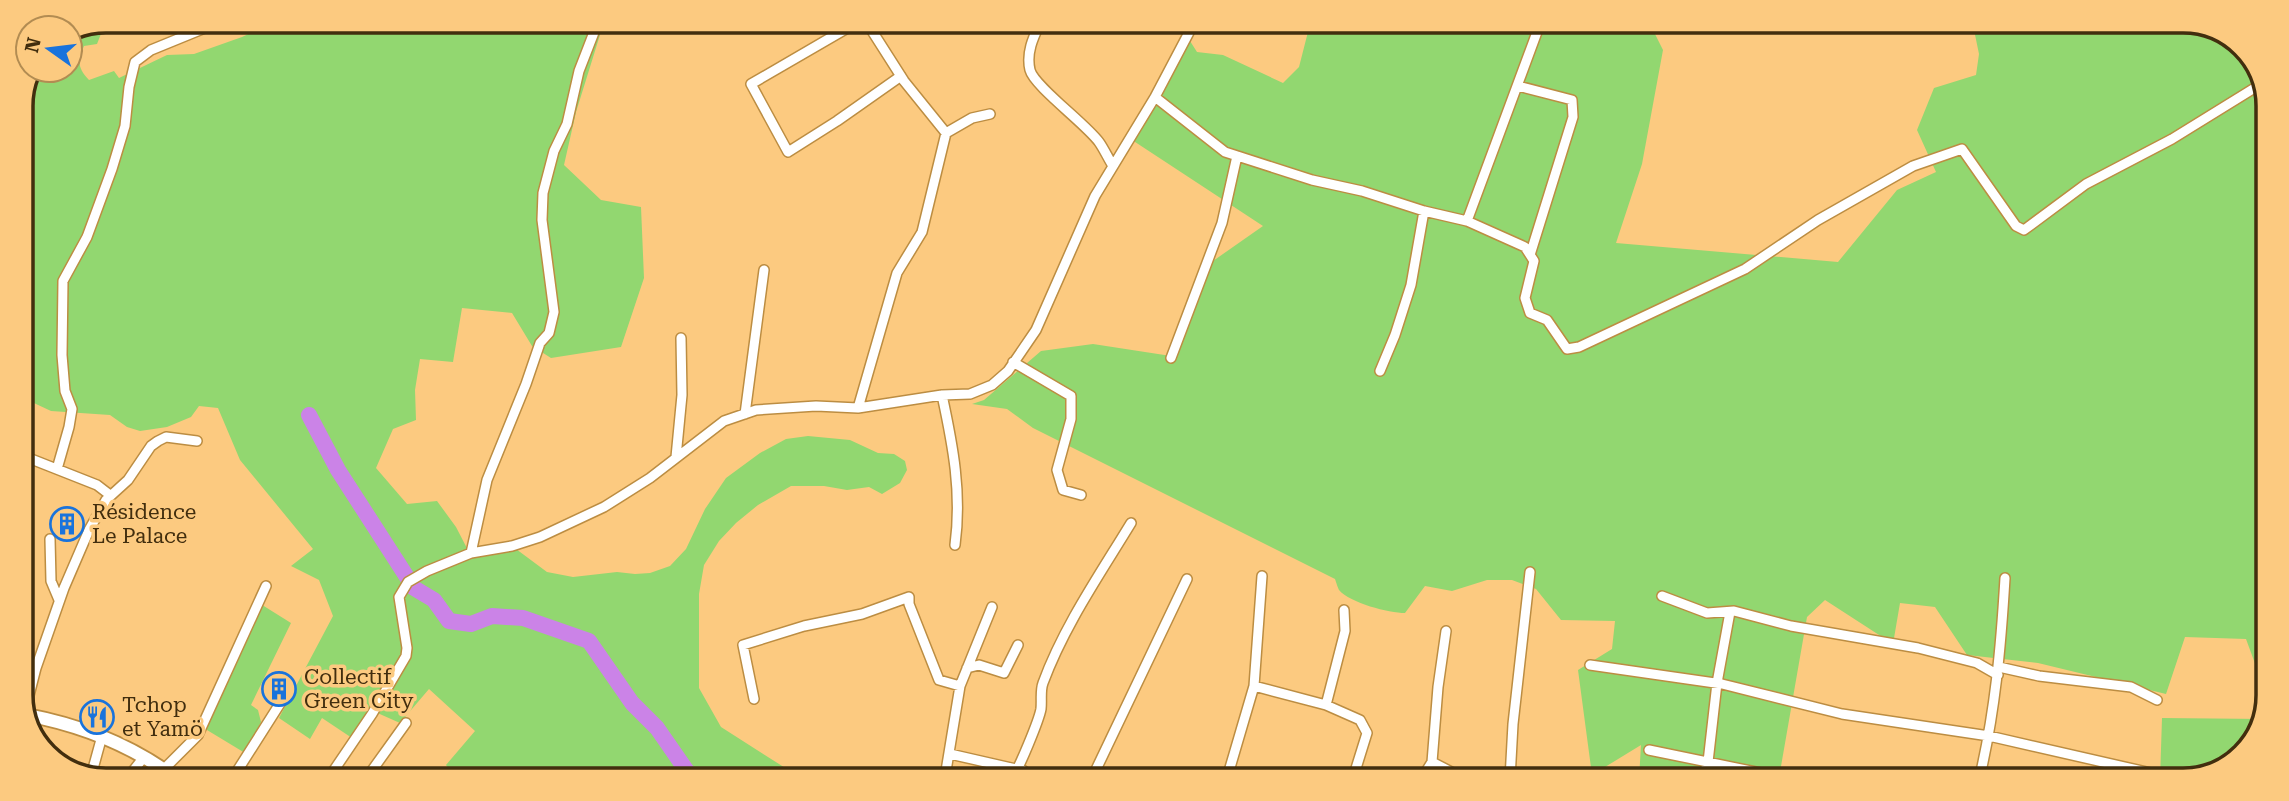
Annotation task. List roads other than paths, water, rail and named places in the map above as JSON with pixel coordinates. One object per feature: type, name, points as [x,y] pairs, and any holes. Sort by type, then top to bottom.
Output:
[{"type":"main road","points":[[37,716],[102,736],[160,768]]},
{"type":"street","points":[[57,469],[72,409],[65,391],[62,355],[62,281],[87,237],[112,169],[125,126],[135,62],[151,50],[193,33]]},
{"type":"street","points":[[471,553],[487,480],[540,343],[549,333],[554,312],[542,220],[543,193],[554,151],[567,124],[579,71],[594,33]]},
{"type":"street","points":[[839,33],[751,84],[789,152],[901,76]]},
{"type":"street","points":[[873,33],[901,76],[946,133]]},
{"type":"street","points":[[1035,33],[1030,44],[1030,72],[1042,88],[1067,108],[1099,142],[1113,166]]},
{"type":"street","points":[[335,768],[407,656],[399,597],[408,582],[471,553],[512,547],[568,525],[621,498],[712,428],[745,414],[782,407],[858,408],[942,395],[971,394],[1000,378],[1021,355],[1041,321],[1095,196],[1155,97],[1189,33]]},
{"type":"street","points":[[1467,221],[1537,33]]},
{"type":"street","points":[[1518,86],[1572,100],[1573,117],[1530,255]]},
{"type":"street","points":[[1155,97],[1225,152],[1312,180],[1363,191],[1424,211],[1467,221],[1525,247],[1534,261],[1525,298],[1530,313],[1547,320],[1567,349],[1579,347],[1745,269],[1818,220],[1913,166],[1962,149],[2016,226],[2024,230],[2086,184],[2172,139],[2253,89]]},
{"type":"street","points":[[858,408],[897,273],[922,232],[946,133],[972,118],[990,114]]},
{"type":"street","points":[[1171,358],[1222,223],[1237,156]]},
{"type":"street","points":[[1380,371],[1395,335],[1410,285],[1424,211]]},
{"type":"street","points":[[745,414],[764,270]]},
{"type":"street","points":[[676,457],[682,396],[681,338]]},
{"type":"street","points":[[1013,362],[1071,396],[1071,419],[1057,470],[1063,489],[1081,495]]},
{"type":"street","points":[[942,395],[959,504],[955,545]]},
{"type":"street","points":[[33,682],[59,600],[89,530],[110,495],[128,480],[150,446],[158,441],[166,437],[197,441]]},
{"type":"street","points":[[33,460],[97,485],[110,495]]},
{"type":"street","points":[[1020,768],[1041,709],[1042,685],[1076,612],[1131,523]]},
{"type":"street","points":[[50,539],[51,581],[59,600]]},
{"type":"street","points":[[1511,768],[1530,572]]},
{"type":"street","points":[[1230,768],[1254,686],[1262,576]]},
{"type":"street","points":[[1982,768],[1998,671],[2005,578]]},
{"type":"street","points":[[1097,768],[1187,579]]},
{"type":"street","points":[[172,768],[198,734],[266,586]]},
{"type":"street","points":[[1662,596],[1707,613],[1730,612],[1791,626],[1917,648],[1998,671],[2131,687],[2157,700]]},
{"type":"street","points":[[754,699],[743,645],[804,626],[862,614],[909,597],[909,604],[939,680],[960,686]]},
{"type":"street","points":[[947,768],[960,686],[992,607]]},
{"type":"street","points":[[1326,705],[1345,631],[1344,610]]},
{"type":"street","points":[[1706,768],[1730,612]]},
{"type":"street","points":[[1428,768],[1432,762],[1446,631]]},
{"type":"street","points":[[967,668],[979,665],[1004,673],[1018,645]]},
{"type":"street","points":[[1590,665],[1717,683],[1842,714],[1989,736],[2129,768]]},
{"type":"street","points":[[1254,686],[1326,705],[1360,720],[1367,733],[1356,768]]},
{"type":"street","points":[[239,768],[281,702]]},
{"type":"street","points":[[374,768],[406,723]]},
{"type":"street","points":[[94,766],[102,736]]},
{"type":"street","points":[[1649,750],[1737,768]]},
{"type":"street","points":[[950,754],[1012,768]]},
{"type":"street","points":[[135,768],[144,757]]},
{"type":"street","points":[[1432,762],[1444,768]]},
{"type":"waterway","points":[[309,415],[338,470],[414,588],[434,600],[449,621],[471,624],[492,616],[523,618],[589,641],[632,703],[657,728],[685,768]]},
{"type":"place","name":"Résidence Le Palace","points":[[67,524]]},
{"type":"place","name":"Collectif Green City","points":[[279,689]]},
{"type":"place","name":"Tchop et Yamö","points":[[97,717]]}]
